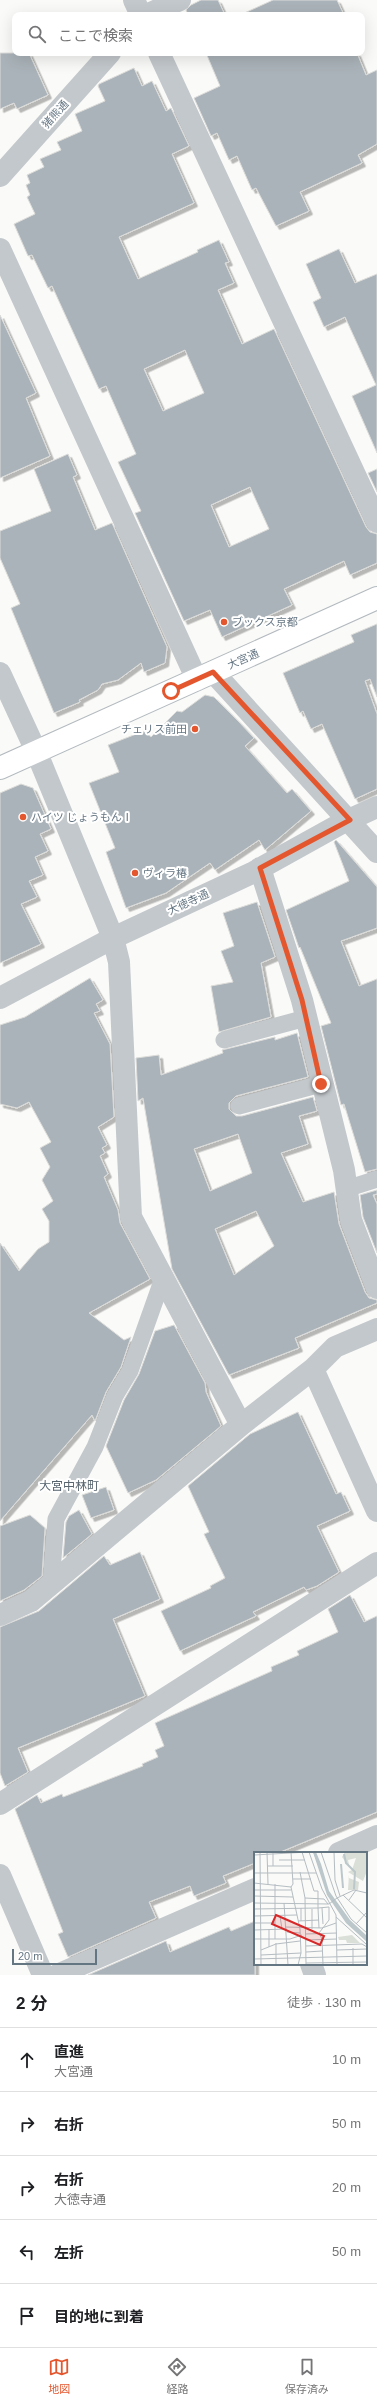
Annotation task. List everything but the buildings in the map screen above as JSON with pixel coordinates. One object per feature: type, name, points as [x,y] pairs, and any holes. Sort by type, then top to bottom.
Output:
[{"type":"street","points":[[134,0],[140,12]]},
{"type":"street","points":[[153,12],[180,0]]},
{"type":"street","name":"猪熊通","points":[[0,176],[107,56]]},
{"type":"street","points":[[160,56],[377,522]]},
{"type":"street","points":[[0,249],[205,676],[350,820],[377,852]]},
{"type":"street","name":"大宮通","points":[[0,768],[377,598]]},
{"type":"street","points":[[0,673],[36,751],[113,938],[119,962],[131,1217],[241,1425]]},
{"type":"street","name":"大徳寺通","points":[[0,998],[113,938],[260,868],[350,820],[377,808]]},
{"type":"street","points":[[260,868],[306,1018],[321,1084],[344,1170],[351,1220],[377,1288]]},
{"type":"street","points":[[0,1615],[31,1602],[241,1425],[313,1369],[335,1348],[377,1329]]},
{"type":"street","points":[[313,1369],[377,1511]]},
{"type":"street","points":[[0,1804],[377,1563]]},
{"type":"street","points":[[341,1852],[377,1836]]},
{"type":"street","points":[[0,1875],[43,1975]]},
{"type":"street","points":[[57,1975],[254,1889]]},
{"type":"street","points":[[311,1965],[315,1975]]},
{"type":"lane","points":[[224,1040],[306,1018]]},
{"type":"lane","points":[[239,1106],[321,1084]]},
{"type":"lane","points":[[346,1189],[377,1179]]},
{"type":"lane","points":[[51,1585],[56,1519],[95,1447],[115,1396],[130,1371],[163,1278]]},
{"type":"place","name":"ブックス京都","points":[[224,622]]},
{"type":"place","name":"チェリス前田","points":[[195,729]]},
{"type":"place","name":"ハイツ じょうもんⅠ","points":[[23,817]]},
{"type":"place","name":"ヴィラ椿","points":[[135,873]]},
{"type":"district","name":"大宮中林町","points":[[69,1486]]},
{"type":"route","points":[[171,691],[213,672],[350,820],[260,868],[302,1000],[321,1084]]}]
